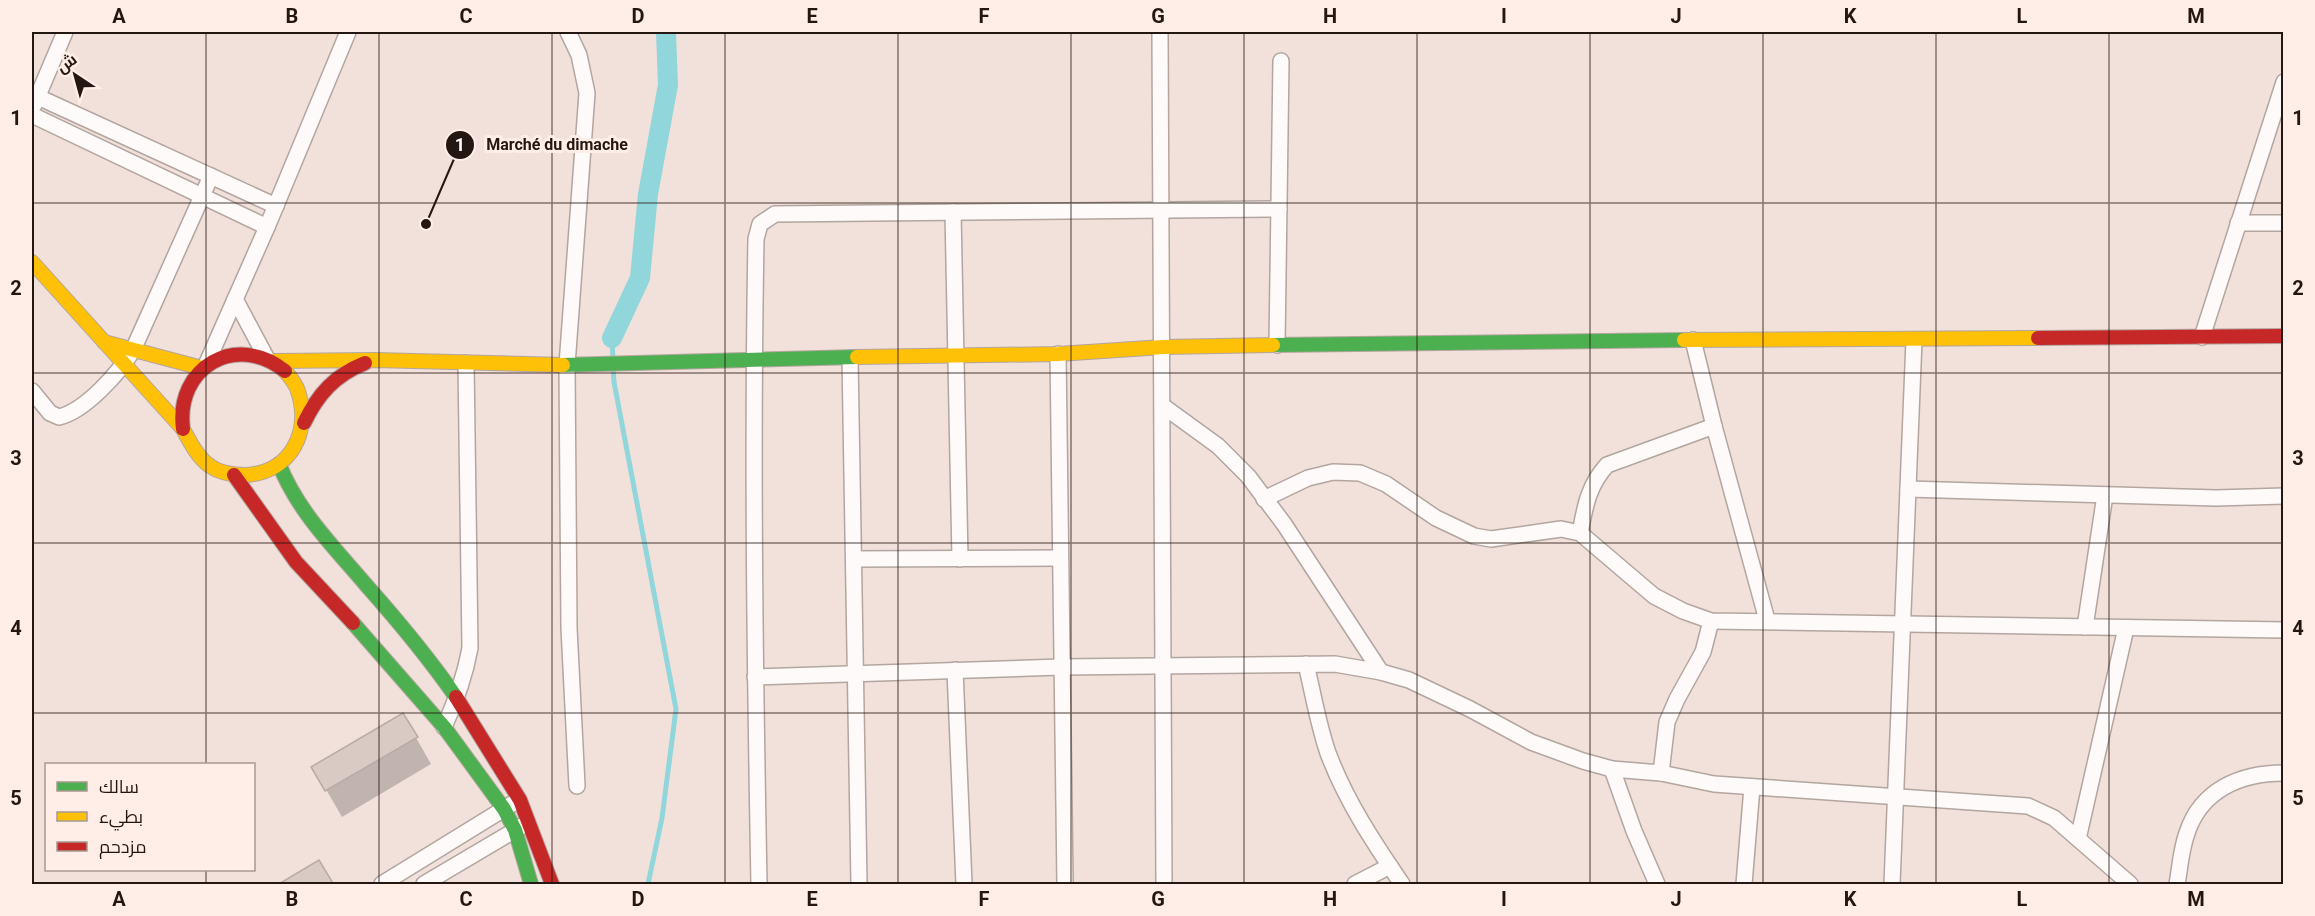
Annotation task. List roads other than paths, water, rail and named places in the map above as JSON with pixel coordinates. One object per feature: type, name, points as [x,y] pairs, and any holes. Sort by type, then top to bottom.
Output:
[{"type":"street","points":[[65,32],[35,104],[72,112],[276,206]]},
{"type":"street","points":[[183,429],[182,407],[188,386],[204,367],[267,227],[348,32]]},
{"type":"street","points":[[568,32],[579,55],[587,93],[567,365],[568,628],[577,786]]},
{"type":"street","points":[[1160,32],[1164,885]]},
{"type":"street","points":[[1277,345],[1281,61]]},
{"type":"street","points":[[2202,337],[2283,82]]},
{"type":"street","points":[[64,132],[72,112]]},
{"type":"street","points":[[32,116],[267,227]]},
{"type":"street","points":[[32,391],[50,413],[59,417],[69,415],[85,403],[124,364],[133,350],[211,176]]},
{"type":"street","points":[[226,208],[234,187]]},
{"type":"street","points":[[759,885],[755,677],[754,359],[756,239],[760,224],[775,214],[1279,209]]},
{"type":"street","points":[[953,212],[960,559]]},
{"type":"street","points":[[2238,223],[2283,223]]},
{"type":"street","points":[[32,262],[183,429],[196,452],[212,468],[234,476],[258,474],[279,464],[291,453],[314,401],[331,382],[351,368],[375,360]]},
{"type":"street","points":[[235,298],[270,359],[292,377],[303,399],[304,423]]},
{"type":"street","points":[[104,342],[204,367],[224,356],[245,353],[270,359],[589,366],[754,359],[1058,354],[1163,347],[2283,336]]},
{"type":"street","points":[[1694,340],[1714,426],[1767,620]]},
{"type":"street","points":[[1892,885],[1914,340]]},
{"type":"street","points":[[1058,354],[1065,885]]},
{"type":"street","points":[[850,358],[859,885]]},
{"type":"street","points":[[444,727],[457,699],[466,670],[471,625],[466,363]]},
{"type":"street","points":[[1163,405],[1218,446],[1248,476],[1284,524],[1381,672]]},
{"type":"street","points":[[1580,533],[1587,496],[1596,477],[1607,465],[1714,426]]},
{"type":"street","points":[[279,464],[286,483],[302,510],[418,644],[457,699],[520,800],[552,885]]},
{"type":"street","points":[[1264,499],[1308,478],[1333,472],[1360,473],[1386,484],[1436,518],[1474,536],[1491,539],[1561,530],[1580,533],[1654,596],[1683,611],[1711,621],[1767,620],[1902,625],[2283,630]]},
{"type":"street","points":[[234,476],[296,562],[394,668],[444,727],[504,809],[515,830],[531,885]]},
{"type":"street","points":[[1908,489],[2216,498],[2283,496]]},
{"type":"street","points":[[2085,627],[2105,495]]},
{"type":"street","points":[[854,559],[1060,558]]},
{"type":"street","points":[[1661,773],[1667,722],[1677,699],[1704,652],[1711,621]]},
{"type":"street","points":[[2078,838],[2126,628]]},
{"type":"street","points":[[1306,664],[1328,752],[1348,798],[1371,839],[1402,885]]},
{"type":"street","points":[[755,677],[955,670],[1335,664],[1381,672],[1409,680],[1531,742],[1612,769],[1661,773],[1714,784],[2028,806],[2054,818],[2130,885]]},
{"type":"street","points":[[955,670],[964,885]]},
{"type":"street","points":[[1612,769],[1634,831],[1657,885]]},
{"type":"street","points":[[2177,885],[2186,836],[2201,804],[2222,787],[2242,778],[2283,773]]},
{"type":"street","points":[[1744,885],[1752,787]]},
{"type":"street","points":[[385,884],[520,800]]},
{"type":"street","points":[[424,885],[529,822]]},
{"type":"street","points":[[1355,885],[1390,866]]},
{"type":"waterway","points":[[612,338],[640,278],[648,194],[668,85],[666,32]]},
{"type":"waterway","points":[[612,338],[613,360]]},
{"type":"waterway","points":[[613,369],[676,709],[662,818],[648,884]]},
{"type":"place","name":"Marché du dimache","points":[[426,224]]}]
